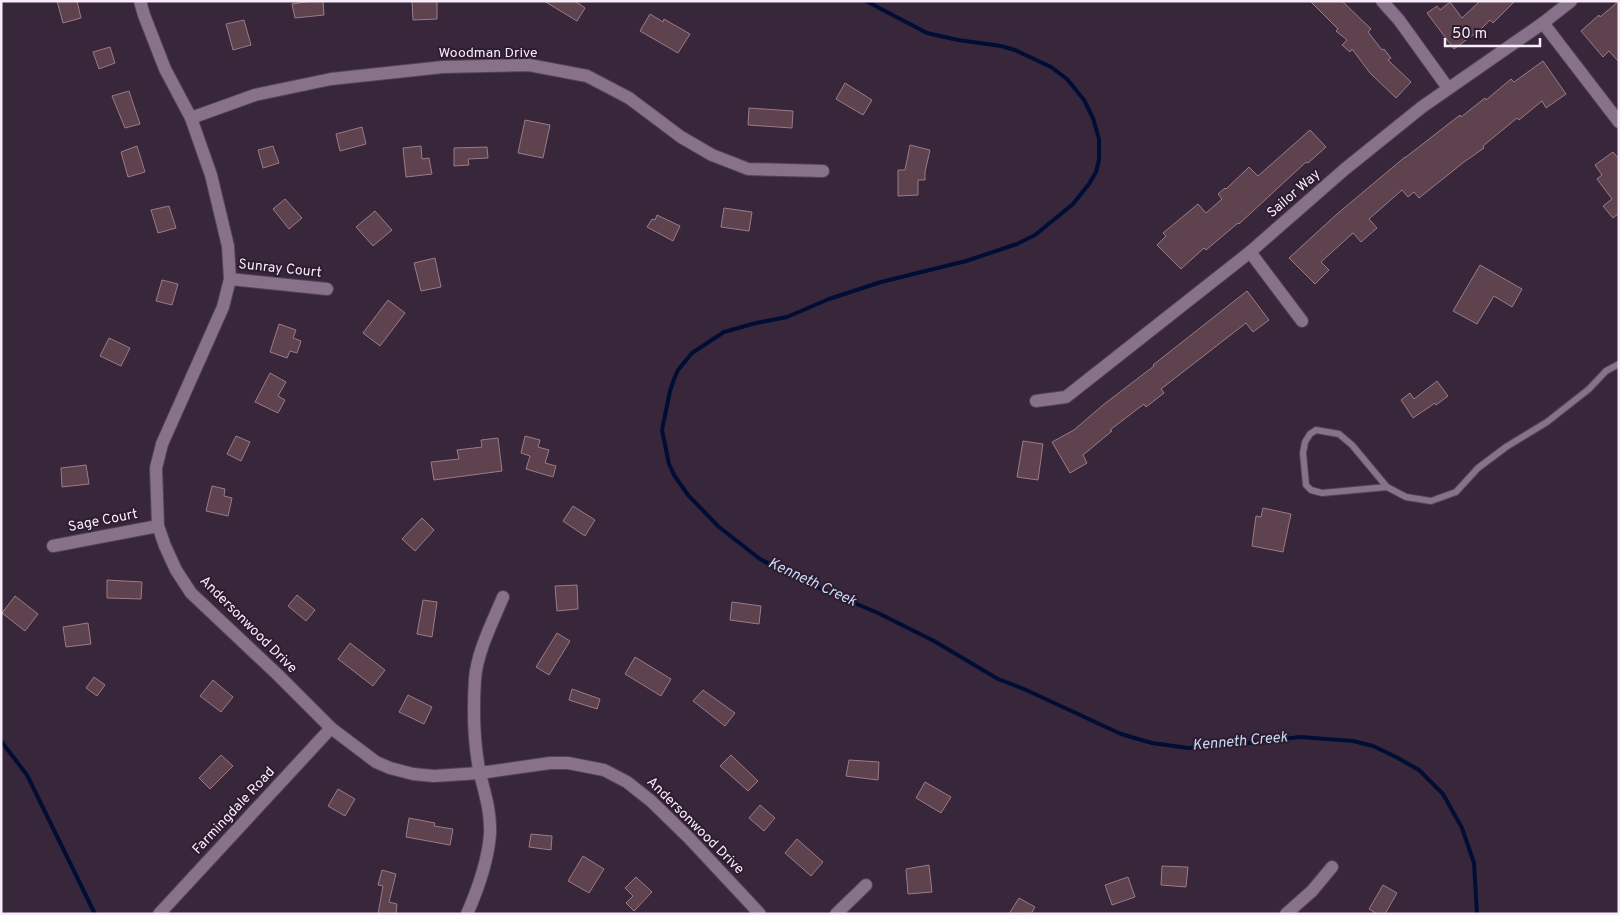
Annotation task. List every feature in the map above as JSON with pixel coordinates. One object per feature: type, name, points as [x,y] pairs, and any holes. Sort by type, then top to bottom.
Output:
[{"type":"street","name":"Andersonwood Drive","points":[[140,1],[165,69],[191,118],[211,175],[228,246],[230,279],[223,307],[162,444],[156,468],[158,526],[176,570],[191,593],[331,728],[376,762],[390,768],[414,774],[434,776],[480,773],[550,762],[596,768],[611,773],[627,782],[652,801],[760,914]]},
{"type":"street","points":[[1382,1],[1399,20],[1448,88]]},
{"type":"street","name":"Sailor Way","points":[[1036,401],[1066,397],[1250,252],[1345,169],[1448,88],[1543,23],[1571,1]]},
{"type":"street","points":[[1543,23],[1619,122]]},
{"type":"street","name":"Woodman Drive","points":[[191,118],[255,95],[331,79],[443,67],[529,64],[587,76],[629,98],[680,137],[712,155],[748,169],[824,171]]},
{"type":"street","points":[[1250,252],[1302,321]]},
{"type":"street","name":"Sunray Court","points":[[230,279],[327,289]]},
{"type":"street","name":"Sage Court","points":[[53,546],[158,526]]},
{"type":"street","points":[[467,914],[483,870],[490,833],[488,803],[480,773],[475,733],[475,678],[485,638],[503,597]]},
{"type":"street","name":"Farmingdale Road","points":[[159,914],[331,728]]},
{"type":"street","points":[[1286,914],[1312,891],[1332,867]]},
{"type":"street","points":[[836,914],[866,885]]},
{"type":"lane","points":[[1387,487],[1322,493],[1311,490],[1306,485],[1303,453],[1304,442],[1316,430],[1339,434],[1352,445],[1387,487],[1406,497],[1431,500],[1456,492],[1478,468],[1506,447],[1546,422],[1589,389],[1606,370],[1619,364]]},
{"type":"building","points":[[57,1],[77,1],[81,18],[63,23]]},
{"type":"building","points":[[323,1],[324,15],[295,18],[292,4]]},
{"type":"building","points":[[412,1],[437,1],[437,19],[413,20]]},
{"type":"building","points":[[544,1],[575,1],[585,8],[577,21]]},
{"type":"building","points":[[1310,1],[1342,1],[1371,29],[1368,32],[1391,58],[1388,60],[1411,82],[1396,98],[1370,73],[1352,49],[1350,52],[1342,45],[1347,40],[1336,31],[1338,29]]},
{"type":"building","points":[[1480,1],[1515,1],[1493,23],[1490,20],[1454,49],[1427,13],[1437,6],[1440,10],[1450,2],[1462,18]]},
{"type":"building","points":[[1619,1],[1619,62],[1609,51],[1603,57],[1581,31]]},
{"type":"building","points":[[650,14],[663,22],[664,19],[690,34],[678,53],[640,31]]},
{"type":"building","points":[[244,20],[251,45],[233,50],[226,24]]},
{"type":"building","points":[[110,47],[115,63],[99,69],[93,52]]},
{"type":"building","points":[[1543,61],[1566,94],[1546,108],[1542,101],[1519,120],[1517,118],[1483,146],[1484,148],[1419,198],[1414,192],[1408,197],[1402,190],[1369,219],[1377,228],[1361,242],[1353,233],[1321,262],[1329,270],[1315,284],[1289,258],[1337,214],[1405,157],[1460,115],[1461,117],[1485,98],[1486,100],[1511,79],[1514,82]]},
{"type":"building","points":[[845,83],[872,100],[863,115],[836,99]]},
{"type":"building","points":[[129,91],[140,124],[125,128],[112,96]]},
{"type":"building","points":[[749,108],[793,111],[792,128],[748,125]]},
{"type":"building","points":[[525,120],[550,125],[543,158],[518,153]]},
{"type":"building","points":[[362,127],[366,144],[340,151],[336,134]]},
{"type":"building","points":[[1310,130],[1326,147],[1308,163],[1306,162],[1239,224],[1206,250],[1204,248],[1181,269],[1157,245],[1166,236],[1163,233],[1198,204],[1206,213],[1222,199],[1218,194],[1249,167],[1258,176]]},
{"type":"building","points":[[910,145],[930,150],[925,180],[918,180],[918,195],[898,196],[898,170],[905,170]]},
{"type":"building","points":[[137,146],[145,172],[128,177],[121,152]]},
{"type":"building","points":[[273,146],[279,163],[263,168],[258,150]]},
{"type":"building","points":[[421,146],[422,159],[429,158],[432,174],[406,177],[403,148]]},
{"type":"building","points":[[487,147],[488,158],[468,159],[469,165],[454,166],[454,148]]},
{"type":"building","points":[[1613,152],[1619,159],[1619,213],[1613,218],[1603,206],[1612,199],[1597,179],[1602,175],[1595,165]]},
{"type":"building","points":[[285,199],[302,218],[289,229],[273,209]]},
{"type":"building","points":[[169,206],[176,228],[158,233],[151,210]]},
{"type":"building","points":[[724,208],[752,212],[749,231],[721,227]]},
{"type":"building","points":[[375,211],[392,230],[373,246],[356,227]]},
{"type":"building","points":[[657,215],[680,226],[673,241],[647,227],[652,219],[655,220]]},
{"type":"building","points":[[435,258],[441,287],[421,291],[414,263]]},
{"type":"building","points":[[1480,265],[1522,289],[1512,307],[1494,296],[1477,324],[1453,311]]},
{"type":"building","points":[[162,280],[178,284],[172,305],[156,301]]},
{"type":"building","points":[[1247,291],[1269,320],[1253,332],[1246,323],[1161,389],[1164,393],[1146,407],[1144,404],[1110,430],[1112,431],[1083,455],[1087,463],[1070,473],[1052,442],[1074,430]]},
{"type":"building","points":[[388,300],[405,313],[380,346],[363,333]]},
{"type":"building","points":[[279,324],[296,330],[293,338],[301,341],[297,353],[290,351],[287,358],[270,352]]},
{"type":"building","points":[[109,338],[130,348],[121,366],[100,356]]},
{"type":"building","points":[[270,373],[286,382],[278,396],[285,400],[278,413],[255,402]]},
{"type":"building","points":[[1437,381],[1448,396],[1413,418],[1401,400],[1410,393],[1414,399]]},
{"type":"building","points":[[236,436],[250,442],[241,461],[227,454]]},
{"type":"building","points":[[525,436],[540,440],[538,447],[549,450],[545,463],[556,466],[553,477],[526,469],[530,456],[521,453]]},
{"type":"building","points":[[498,438],[502,471],[434,480],[431,462],[459,459],[457,450],[482,447],[481,440]]},
{"type":"building","points":[[1023,441],[1043,444],[1038,480],[1017,477]]},
{"type":"building","points":[[86,465],[89,484],[62,487],[61,468]]},
{"type":"building","points":[[212,486],[225,489],[224,496],[232,498],[228,516],[206,511]]},
{"type":"building","points":[[573,506],[595,520],[585,536],[563,521]]},
{"type":"building","points":[[1263,508],[1291,514],[1283,552],[1252,546],[1256,516],[1261,517]]},
{"type":"building","points":[[422,518],[434,530],[415,551],[402,539]]},
{"type":"building","points":[[107,580],[142,582],[141,599],[107,598]]},
{"type":"building","points":[[577,585],[578,609],[557,611],[555,586]]},
{"type":"building","points":[[297,595],[315,610],[306,621],[288,606]]},
{"type":"building","points":[[15,596],[38,614],[25,631],[2,613]]},
{"type":"building","points":[[423,600],[437,602],[432,637],[417,634]]},
{"type":"building","points":[[732,602],[761,606],[759,624],[730,620]]},
{"type":"building","points":[[88,623],[91,644],[66,647],[63,627]]},
{"type":"building","points":[[557,633],[570,641],[549,675],[536,667]]},
{"type":"building","points":[[350,643],[385,670],[373,686],[338,659]]},
{"type":"building","points":[[635,657],[671,679],[661,696],[625,674]]},
{"type":"building","points":[[94,677],[105,685],[97,696],[86,688]]},
{"type":"building","points":[[213,680],[233,697],[221,712],[200,696]]},
{"type":"building","points":[[572,689],[600,699],[597,709],[569,700]]},
{"type":"building","points":[[703,690],[735,713],[725,726],[693,701]]},
{"type":"building","points":[[408,695],[432,707],[424,724],[399,712]]},
{"type":"building","points":[[221,755],[233,766],[210,789],[199,778]]},
{"type":"building","points":[[731,755],[758,781],[748,791],[720,766]]},
{"type":"building","points":[[849,760],[879,762],[878,780],[846,776]]},
{"type":"building","points":[[925,782],[951,797],[941,813],[916,798]]},
{"type":"building","points":[[338,789],[355,799],[345,816],[328,806]]},
{"type":"building","points":[[760,805],[775,818],[764,831],[749,818]]},
{"type":"building","points":[[409,818],[435,823],[434,826],[453,829],[450,845],[406,837]]},
{"type":"building","points":[[531,834],[552,836],[551,850],[529,847]]},
{"type":"building","points":[[797,839],[823,862],[811,876],[785,853]]},
{"type":"building","points":[[583,856],[604,869],[589,893],[568,881]]},
{"type":"building","points":[[929,865],[932,892],[908,894],[906,869]]},
{"type":"building","points":[[1162,866],[1188,867],[1186,887],[1161,885]]},
{"type":"building","points":[[382,870],[396,874],[389,902],[397,904],[396,914],[378,914],[383,886],[378,885]]},
{"type":"building","points":[[636,877],[652,892],[634,911],[626,903],[633,896],[625,888]]},
{"type":"building","points":[[1128,877],[1135,897],[1112,905],[1105,885]]},
{"type":"building","points":[[1383,885],[1397,893],[1385,914],[1377,914],[1369,909]]},
{"type":"building","points":[[1019,898],[1035,907],[1031,914],[1009,914]]},
{"type":"waterway","name":"Kenneth Creek","points":[[866,1],[927,33],[958,40],[1001,46],[1015,50],[1051,67],[1067,79],[1084,100],[1093,118],[1099,139],[1099,160],[1096,172],[1073,204],[1035,235],[1017,244],[966,261],[881,282],[829,299],[787,317],[724,332],[692,353],[678,370],[674,379],[662,430],[669,464],[674,475],[688,495],[719,527],[760,559],[791,576],[878,613],[934,641],[998,679],[1121,734],[1152,743],[1188,748],[1300,737],[1353,741],[1373,746],[1396,757],[1419,770],[1443,794],[1462,828],[1474,863],[1477,914]]},
{"type":"waterway","points":[[1,741],[27,775],[95,914]]}]
